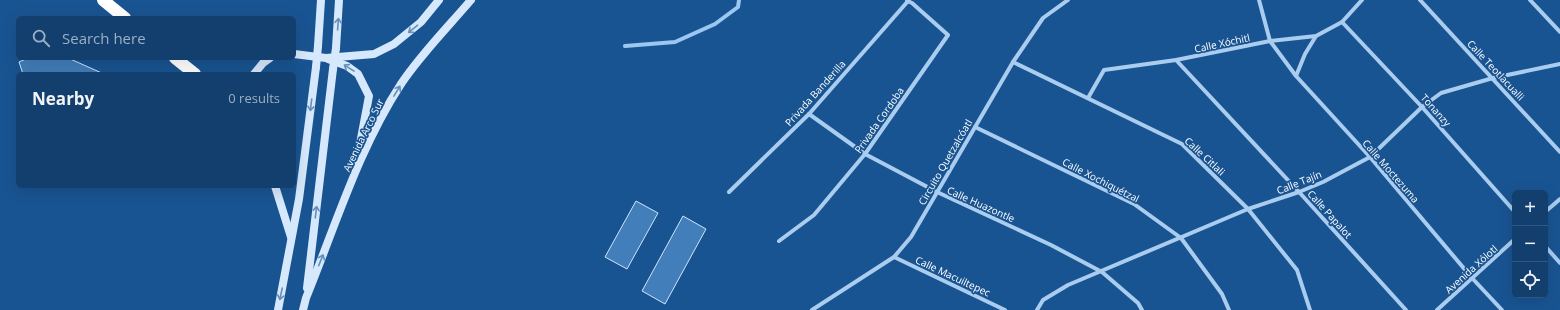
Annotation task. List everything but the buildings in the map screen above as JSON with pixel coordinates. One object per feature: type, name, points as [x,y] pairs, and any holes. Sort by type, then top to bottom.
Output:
[{"type":"highway","points":[[103,0],[123,16]]},
{"type":"highway","points":[[178,60],[192,72]]},
{"type":"main road","points":[[278,310],[299,199],[316,67],[322,0]]},
{"type":"main road","name":"Avenida Arco Sur","points":[[303,310],[306,298],[336,48],[339,0]]},
{"type":"main road","points":[[296,54],[326,58],[374,54],[394,44],[421,22],[439,0]]},
{"type":"main road","name":"Avenida Arco Sur","points":[[306,298],[352,182],[384,114],[402,83],[425,53],[472,0]]},
{"type":"main road","points":[[326,58],[347,66],[358,74],[369,96],[352,182]]},
{"type":"main road","points":[[256,72],[267,60]]},
{"type":"main road","points":[[276,188],[291,238]]},
{"type":"street","name":"Circuito Quetzalcóatl","points":[[812,310],[894,258],[911,236],[1013,62],[1043,18],[1068,0]]},
{"type":"street","points":[[1259,0],[1270,41]]},
{"type":"street","name":"Calle Xóchitl","points":[[1088,98],[1104,70],[1176,60],[1270,41],[1316,36],[1342,22],[1362,0]]},
{"type":"street","name":"Calle Teotlacualli","points":[[1420,0],[1560,152]]},
{"type":"street","points":[[1530,0],[1560,32]]},
{"type":"street","name":"Privada Banderilla","points":[[729,192],[809,114],[909,2]]},
{"type":"street","name":"Privada Cordoba","points":[[780,241],[814,215],[865,154],[948,35],[909,2]]},
{"type":"street","name":"Tonanzy","points":[[1342,22],[1422,107],[1512,209]]},
{"type":"street","points":[[1296,76],[1305,54],[1316,36]]},
{"type":"street","name":"Calle Moctezuma","points":[[1270,41],[1296,76],[1370,157],[1472,278],[1502,310]]},
{"type":"street","name":"Calle Papalot","points":[[1176,60],[1406,310]]},
{"type":"street","name":"Calle Citlali","points":[[1013,62],[1182,144],[1248,209],[1297,270],[1310,310]]},
{"type":"street","name":"Calle Tajín","points":[[1036,310],[1043,300],[1068,285],[1102,272],[1248,209],[1299,192],[1323,182],[1370,157],[1422,107],[1440,93],[1493,78],[1560,64]]},
{"type":"street","name":"Calle Huazontle","points":[[809,114],[865,154],[937,192],[1051,244],[1102,272],[1138,303],[1142,310]]},
{"type":"street","name":"Calle Xochiquétzal","points":[[975,127],[1134,204],[1181,238],[1222,294],[1229,310]]},
{"type":"street","points":[[1548,209],[1560,199]]},
{"type":"street","name":"Avenida Xólotl","points":[[1437,310],[1512,242]]},
{"type":"street","points":[[1548,249],[1560,263]]},
{"type":"street","name":"Calle Macuiltepec","points":[[894,258],[1005,310]]},
{"type":"waterway","points":[[625,46],[675,42],[715,24],[738,7],[739,0]]}]
